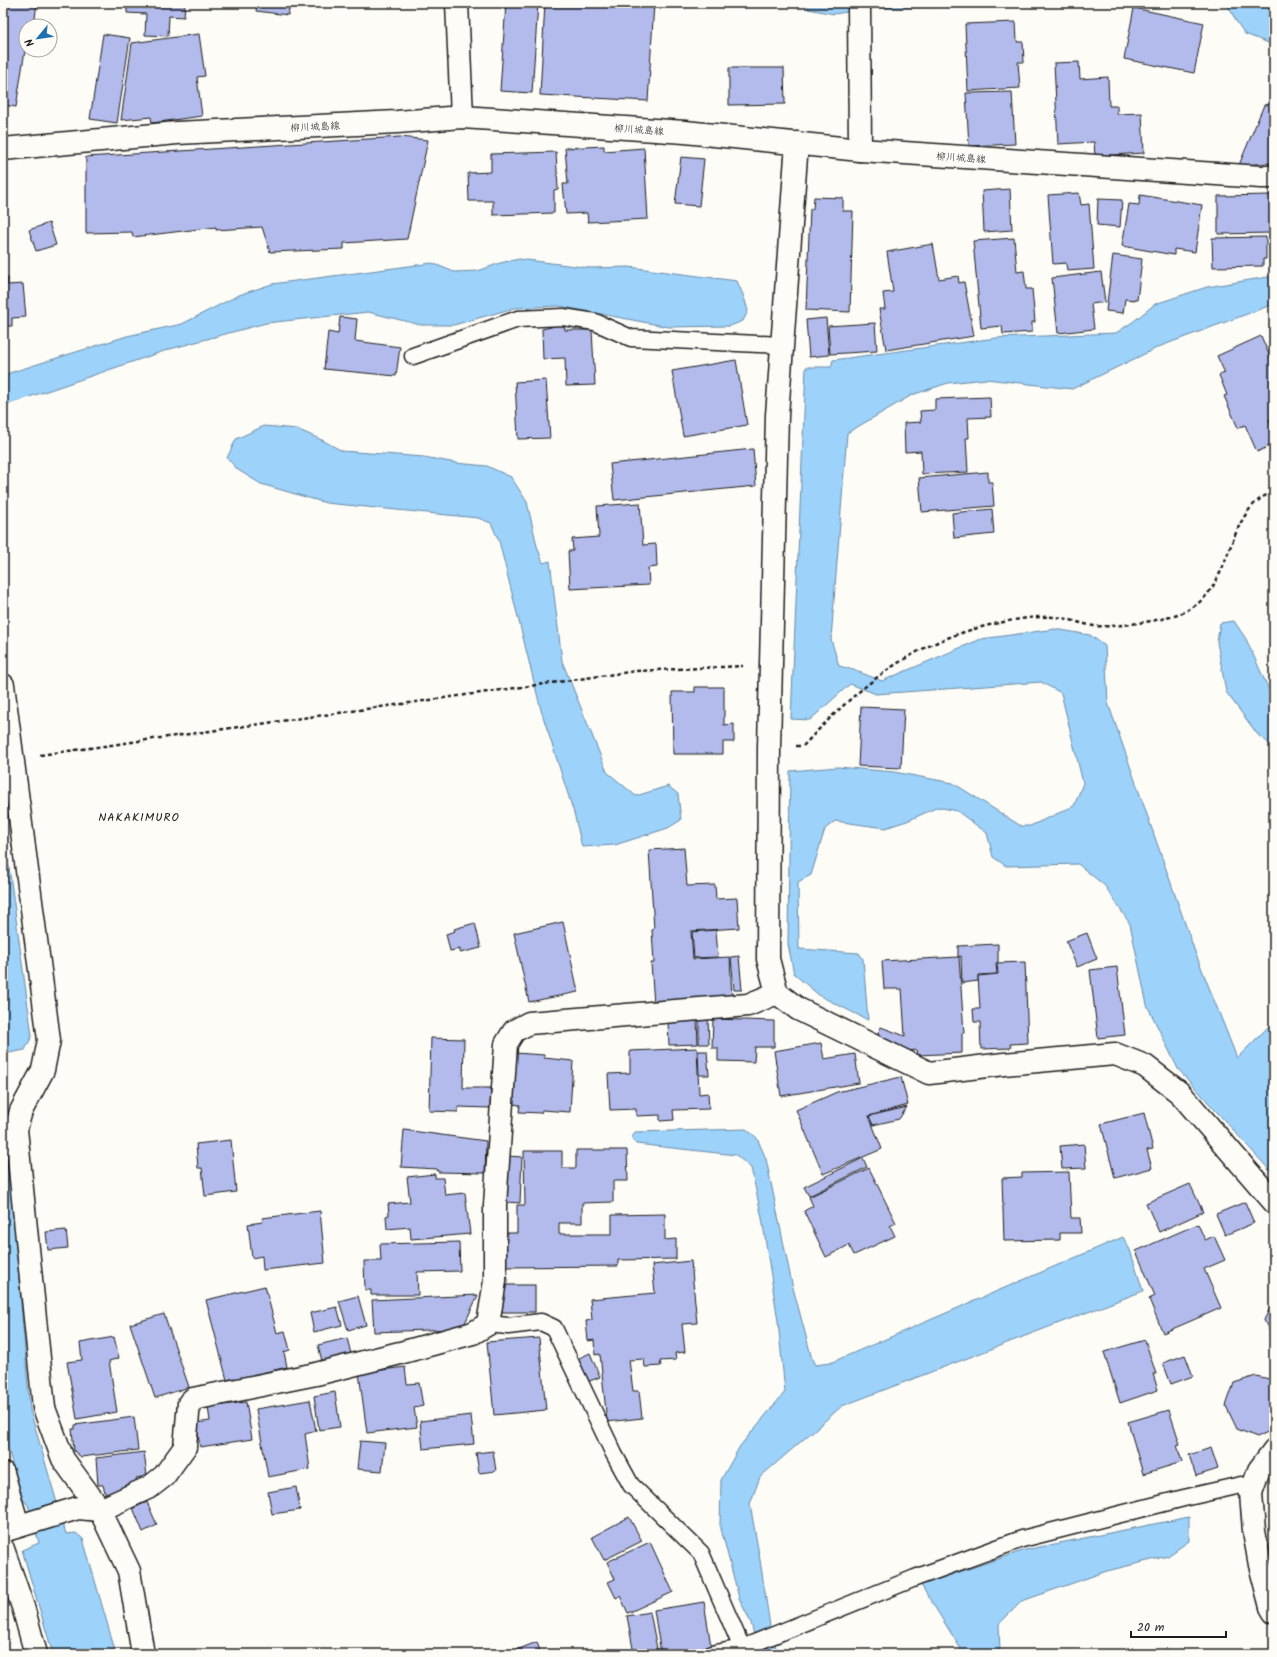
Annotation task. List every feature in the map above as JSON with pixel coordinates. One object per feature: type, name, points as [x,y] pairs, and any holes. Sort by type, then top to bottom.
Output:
[{"type":"street","points":[[457,3],[462,117]]},
{"type":"street","points":[[860,3],[860,150]]},
{"type":"street","name":"柳川城島線","points":[[3,149],[177,133],[397,122],[462,117],[685,132],[860,150],[1112,168],[1261,177],[1274,176]]},
{"type":"street","points":[[797,143],[778,414],[769,747],[768,959],[777,993],[798,1009],[929,1073],[1004,1064],[1115,1054],[1145,1066],[1180,1094],[1274,1202]]},
{"type":"street","points":[[3,685],[49,1040],[43,1070],[21,1111],[16,1128],[44,1408],[63,1459],[100,1510],[129,1571],[143,1654]]},
{"type":"street","points":[[3,1473],[10,1529],[78,1508],[100,1510],[150,1487],[164,1476],[185,1447],[189,1403],[193,1399],[316,1374],[400,1353],[473,1333],[488,1324],[496,1281],[495,1205],[506,1044],[514,1031],[529,1023],[748,1005],[777,993]]},
{"type":"street","points":[[1274,1450],[1259,1470],[1252,1493],[1254,1531],[1260,1565],[1271,1608],[1274,1612]]},
{"type":"street","points":[[3,1549],[24,1607],[36,1654]]},
{"type":"lane","points":[[413,356],[518,319],[563,317],[595,322],[631,338],[782,345]]},
{"type":"lane","points":[[488,1324],[508,1326],[541,1322],[554,1328],[607,1440],[631,1485],[701,1553],[742,1648]]},
{"type":"lane","points":[[711,1654],[742,1648],[915,1578],[1022,1539],[1241,1485],[1252,1493]]},
{"type":"path","points":[[769,747],[803,746],[851,698],[892,666],[928,645],[973,628],[1019,619],[1056,617],[1095,626],[1121,625],[1175,616],[1193,608],[1208,595],[1218,578],[1233,540],[1249,510],[1263,496],[1274,492]]},
{"type":"path","points":[[13,759],[636,671],[771,664]]},
{"type":"water","points":[[809,3],[1008,3],[994,5],[873,8],[834,14],[808,9]]},
{"type":"water","points":[[1227,3],[1274,3],[1274,45],[1245,34],[1236,21]]},
{"type":"water","points":[[519,259],[591,268],[629,267],[737,281],[748,311],[743,321],[730,326],[669,327],[559,306],[514,308],[454,325],[421,325],[368,312],[266,323],[170,349],[3,406],[3,375],[127,336],[182,324],[239,295],[272,284],[432,263],[454,272],[478,271],[500,263]]},
{"type":"water","points":[[1274,276],[1274,304],[1161,346],[1072,389],[986,379],[948,383],[912,395],[847,433],[831,639],[839,666],[882,681],[981,639],[1055,629],[1090,635],[1105,646],[1108,703],[1195,952],[1237,1058],[1274,1021],[1274,1175],[1178,1069],[1147,1005],[1130,924],[1105,886],[1078,864],[1006,866],[993,857],[987,833],[957,811],[938,807],[907,821],[885,828],[835,821],[825,829],[811,875],[798,882],[799,949],[859,953],[863,959],[868,1020],[820,996],[794,974],[788,944],[790,771],[838,767],[894,772],[953,783],[1021,826],[1030,826],[1074,806],[1083,783],[1061,693],[1041,682],[876,694],[850,684],[810,720],[791,719],[806,367],[831,367],[833,360],[996,338],[1116,333],[1155,304],[1207,287]]},
{"type":"water","points":[[264,426],[297,429],[342,451],[424,457],[456,463],[487,466],[511,477],[527,502],[537,546],[543,563],[550,561],[562,661],[607,772],[636,796],[668,786],[678,794],[681,820],[668,828],[615,845],[582,847],[574,813],[541,710],[499,541],[491,523],[478,518],[326,503],[261,484],[238,470],[227,458],[236,439]]},
{"type":"water","points":[[1234,621],[1246,639],[1270,692],[1274,691],[1274,747],[1258,735],[1226,692],[1217,642],[1220,623]]},
{"type":"water","points":[[3,823],[32,1036],[25,1050],[3,1054]]},
{"type":"water","points":[[3,1113],[7,1137],[30,1410],[66,1534],[76,1533],[83,1539],[116,1654],[53,1654],[22,1550],[39,1543],[28,1505],[21,1497],[3,1429]]},
{"type":"water","points":[[746,1129],[757,1138],[766,1159],[792,1284],[812,1359],[815,1365],[830,1363],[1123,1237],[1130,1250],[1143,1291],[842,1406],[760,1477],[750,1504],[770,1626],[777,1651],[780,1654],[759,1654],[751,1623],[739,1598],[720,1525],[721,1480],[740,1446],[785,1392],[778,1321],[762,1218],[751,1168],[736,1155],[636,1144],[632,1138],[635,1132]]},
{"type":"water","points":[[1189,1517],[1189,1541],[1168,1556],[1107,1571],[1022,1601],[999,1624],[1000,1654],[964,1654],[921,1585],[1025,1550]]},
{"type":"building","points":[[3,3],[37,3],[35,18],[18,18],[18,58],[24,58],[16,107],[3,105]]},
{"type":"building","points":[[127,3],[185,3],[184,17],[169,16],[168,36],[145,35],[146,14],[127,13]]},
{"type":"building","points":[[257,3],[290,3],[288,15],[256,11]]},
{"type":"building","points":[[506,3],[538,3],[532,93],[500,91]]},
{"type":"building","points":[[545,3],[654,3],[648,101],[540,95]]},
{"type":"building","points":[[1134,8],[1204,23],[1194,73],[1124,59]]},
{"type":"building","points":[[1016,22],[1017,42],[1023,42],[1024,62],[1018,62],[1020,88],[968,91],[965,24]]},
{"type":"building","points":[[103,34],[130,38],[117,123],[90,119]]},
{"type":"building","points":[[199,34],[205,76],[197,77],[202,116],[152,123],[151,117],[121,120],[132,43]]},
{"type":"building","points":[[1079,62],[1080,79],[1108,77],[1109,106],[1117,106],[1117,114],[1142,113],[1144,153],[1095,156],[1094,142],[1058,144],[1054,63]]},
{"type":"building","points":[[729,68],[784,68],[785,104],[729,105]]},
{"type":"building","points":[[1012,92],[1015,144],[969,146],[966,93]]},
{"type":"building","points":[[1274,104],[1274,163],[1239,165],[1264,105]]},
{"type":"building","points":[[400,137],[428,140],[407,239],[344,243],[344,249],[270,252],[262,227],[216,230],[216,227],[133,237],[132,232],[86,233],[86,157]]},
{"type":"building","points":[[604,146],[604,151],[644,148],[648,219],[588,222],[587,213],[566,214],[563,184],[568,184],[565,148]]},
{"type":"building","points":[[556,152],[558,189],[554,190],[554,213],[493,215],[493,201],[469,201],[468,173],[491,172],[491,154]]},
{"type":"building","points":[[681,157],[704,159],[699,206],[675,204]]},
{"type":"building","points":[[1010,189],[1012,230],[984,232],[982,191]]},
{"type":"building","points":[[1079,193],[1081,205],[1089,204],[1094,269],[1067,271],[1066,263],[1053,264],[1048,195]]},
{"type":"building","points":[[1140,195],[1202,205],[1195,252],[1174,249],[1174,255],[1122,246],[1129,204],[1139,205]]},
{"type":"building","points":[[1271,195],[1271,233],[1218,234],[1218,196]]},
{"type":"building","points":[[814,197],[843,198],[843,211],[853,211],[850,312],[806,310],[810,209],[813,209]]},
{"type":"building","points":[[1098,199],[1122,200],[1120,227],[1097,225]]},
{"type":"building","points":[[1272,201],[1274,201],[1274,252]]},
{"type":"building","points":[[49,223],[56,245],[36,251],[29,230]]},
{"type":"building","points":[[1266,237],[1266,259],[1263,259],[1263,266],[1213,267],[1212,238]]},
{"type":"building","points":[[1014,238],[1017,272],[1024,271],[1026,289],[1032,289],[1035,322],[1032,322],[1032,332],[1003,334],[1002,326],[981,328],[973,241]]},
{"type":"building","points":[[933,244],[939,279],[958,276],[959,283],[964,282],[974,336],[886,350],[879,309],[885,309],[883,293],[893,292],[887,252]]},
{"type":"building","points":[[1113,255],[1142,259],[1137,300],[1125,299],[1123,313],[1106,311]]},
{"type":"building","points":[[1101,272],[1105,302],[1091,304],[1094,329],[1058,333],[1052,278]]},
{"type":"building","points":[[3,278],[8,278],[8,285],[23,284],[26,317],[12,318],[12,326],[3,326]]},
{"type":"building","points":[[340,317],[357,319],[355,341],[400,347],[396,376],[324,369],[328,332],[338,334]]},
{"type":"building","points":[[826,318],[829,355],[809,357],[806,320]]},
{"type":"building","points":[[875,323],[877,351],[830,354],[828,326]]},
{"type":"building","points":[[564,324],[565,330],[592,330],[595,385],[566,386],[565,358],[543,359],[542,329]]},
{"type":"building","points":[[1261,336],[1271,359],[1274,358],[1274,418],[1269,420],[1274,431],[1274,444],[1257,452],[1245,425],[1238,428],[1224,396],[1227,395],[1219,375],[1225,373],[1217,356]]},
{"type":"building","points":[[736,360],[747,425],[683,436],[672,371]]},
{"type":"building","points":[[546,380],[550,438],[518,439],[515,382]]},
{"type":"building","points":[[990,397],[991,417],[968,418],[969,438],[966,438],[968,472],[922,474],[921,451],[905,452],[904,423],[921,422],[920,411],[935,410],[935,399]]},
{"type":"building","points":[[753,449],[756,486],[614,500],[610,464]]},
{"type":"building","points":[[988,472],[988,482],[992,482],[994,506],[922,512],[919,478]]},
{"type":"building","points":[[640,503],[643,545],[656,544],[657,567],[648,568],[649,585],[570,589],[568,551],[573,551],[572,539],[599,537],[597,506]]},
{"type":"building","points":[[992,509],[994,534],[954,538],[952,513]]},
{"type":"building","points":[[695,687],[724,687],[724,725],[734,724],[734,742],[723,742],[723,754],[673,754],[672,692],[695,692]]},
{"type":"building","points":[[861,707],[904,709],[901,768],[858,766]]},
{"type":"building","points":[[684,848],[687,886],[715,885],[716,899],[737,898],[739,928],[691,931],[693,959],[730,957],[732,999],[654,1004],[651,963],[654,963],[652,930],[654,929],[649,850]]},
{"type":"building","points":[[563,922],[578,992],[529,1002],[514,933]]},
{"type":"building","points":[[475,923],[481,948],[460,953],[460,949],[450,951],[446,934],[455,931],[454,929]]},
{"type":"building","points":[[716,930],[718,957],[694,958],[692,932]]},
{"type":"building","points":[[1087,933],[1097,959],[1077,967],[1066,941]]},
{"type":"building","points":[[998,944],[998,962],[996,963],[997,974],[978,975],[978,981],[962,983],[961,956],[958,957],[958,946]]},
{"type":"building","points":[[739,956],[742,990],[734,990],[731,957]]},
{"type":"building","points":[[959,957],[964,1033],[962,1033],[962,1053],[918,1055],[917,1050],[908,1051],[876,1038],[881,1027],[905,1036],[902,989],[884,989],[882,961]]},
{"type":"building","points":[[1025,962],[1028,1043],[1010,1044],[1011,1048],[981,1049],[980,1022],[974,1022],[973,1009],[980,1009],[978,976],[998,974],[997,963]]},
{"type":"building","points":[[1117,967],[1125,1035],[1098,1038],[1090,970]]},
{"type":"building","points":[[699,1019],[708,1019],[709,1044],[699,1044]]},
{"type":"building","points":[[713,1019],[774,1021],[774,1047],[755,1047],[754,1062],[718,1061],[718,1048],[712,1048]]},
{"type":"building","points":[[697,1020],[698,1044],[669,1045],[668,1021]]},
{"type":"building","points":[[431,1038],[464,1039],[463,1088],[491,1088],[490,1108],[458,1107],[458,1112],[429,1111]]},
{"type":"building","points":[[821,1043],[824,1059],[855,1054],[859,1083],[781,1096],[774,1051]]},
{"type":"building","points":[[697,1048],[699,1094],[708,1093],[709,1109],[673,1110],[674,1120],[660,1121],[660,1115],[636,1116],[636,1109],[610,1110],[608,1074],[630,1073],[630,1051]]},
{"type":"building","points":[[698,1051],[707,1051],[709,1075],[699,1075]]},
{"type":"building","points":[[515,1053],[544,1055],[544,1058],[573,1061],[570,1112],[542,1110],[541,1113],[519,1112],[520,1105],[512,1104]]},
{"type":"building","points":[[901,1077],[908,1105],[869,1116],[882,1149],[823,1174],[796,1110],[837,1092]]},
{"type":"building","points":[[907,1107],[899,1119],[873,1125],[869,1116]]},
{"type":"building","points":[[1144,1113],[1153,1149],[1147,1150],[1152,1168],[1115,1178],[1101,1124]]},
{"type":"building","points":[[404,1130],[486,1141],[485,1173],[438,1172],[437,1169],[401,1167]]},
{"type":"building","points":[[231,1140],[236,1192],[205,1196],[202,1168],[198,1168],[196,1144]]},
{"type":"building","points":[[1084,1144],[1086,1168],[1062,1169],[1060,1146]]},
{"type":"building","points":[[576,1150],[627,1150],[628,1181],[613,1181],[613,1202],[582,1203],[582,1223],[559,1223],[559,1234],[612,1234],[612,1215],[665,1214],[665,1240],[676,1239],[676,1259],[618,1260],[618,1266],[503,1267],[503,1233],[517,1233],[517,1205],[525,1205],[524,1151],[562,1151],[562,1168],[576,1168]]},
{"type":"building","points":[[508,1156],[522,1157],[520,1203],[506,1202]]},
{"type":"building","points":[[863,1158],[867,1167],[809,1196],[804,1187]]},
{"type":"building","points":[[869,1168],[896,1223],[890,1226],[895,1236],[854,1255],[849,1245],[826,1257],[804,1211],[813,1206],[809,1197]]},
{"type":"building","points":[[1069,1172],[1071,1218],[1080,1218],[1081,1233],[1060,1233],[1060,1240],[1004,1241],[1002,1178],[1022,1177],[1022,1173]]},
{"type":"building","points":[[435,1174],[435,1178],[443,1178],[445,1195],[465,1193],[470,1234],[411,1239],[410,1227],[387,1229],[386,1216],[389,1215],[388,1204],[410,1202],[407,1177]]},
{"type":"building","points":[[1190,1184],[1203,1212],[1159,1232],[1146,1203]]},
{"type":"building","points":[[1245,1202],[1254,1223],[1225,1235],[1216,1214]]},
{"type":"building","points":[[320,1211],[325,1263],[263,1270],[262,1256],[252,1258],[248,1224],[263,1222],[262,1218]]},
{"type":"building","points":[[1198,1224],[1205,1240],[1214,1236],[1225,1260],[1204,1269],[1221,1308],[1163,1333],[1149,1299],[1155,1296],[1136,1251]]},
{"type":"building","points":[[66,1230],[68,1248],[48,1250],[46,1232]]},
{"type":"building","points":[[459,1242],[460,1271],[417,1272],[418,1295],[371,1295],[371,1290],[365,1290],[364,1261],[381,1261],[380,1244]]},
{"type":"building","points":[[691,1261],[697,1323],[682,1324],[685,1352],[675,1353],[676,1360],[660,1361],[661,1366],[645,1367],[644,1359],[629,1360],[633,1391],[639,1391],[642,1418],[607,1422],[600,1354],[595,1355],[594,1340],[588,1341],[586,1321],[592,1320],[590,1299],[655,1293],[652,1265]]},
{"type":"building","points":[[502,1285],[535,1285],[535,1312],[502,1312]]},
{"type":"building","points":[[265,1286],[277,1333],[285,1331],[290,1350],[284,1352],[287,1367],[235,1380],[234,1378],[227,1380],[206,1300]]},
{"type":"building","points":[[478,1295],[465,1323],[454,1329],[374,1332],[372,1300]]},
{"type":"building","points":[[358,1296],[366,1325],[348,1330],[339,1301]]},
{"type":"building","points":[[1274,1300],[1274,1341],[1264,1320]]},
{"type":"building","points":[[337,1307],[342,1325],[314,1332],[310,1313]]},
{"type":"building","points":[[164,1314],[189,1387],[155,1398],[130,1324]]},
{"type":"building","points":[[114,1337],[119,1358],[109,1361],[117,1412],[77,1419],[67,1362],[82,1360],[80,1343]]},
{"type":"building","points":[[347,1338],[351,1354],[322,1361],[318,1345]]},
{"type":"building","points":[[539,1338],[546,1410],[494,1415],[487,1342]]},
{"type":"building","points":[[1145,1340],[1156,1374],[1153,1374],[1158,1390],[1120,1403],[1104,1352]]},
{"type":"building","points":[[590,1353],[600,1377],[587,1382],[577,1359]]},
{"type":"building","points":[[1185,1355],[1193,1376],[1171,1384],[1163,1363]]},
{"type":"building","points":[[405,1367],[407,1384],[419,1383],[423,1406],[414,1408],[417,1427],[367,1433],[359,1373]]},
{"type":"building","points":[[1256,1376],[1274,1380],[1274,1429],[1257,1437],[1237,1429],[1226,1406],[1234,1383]]},
{"type":"building","points":[[335,1392],[340,1427],[319,1430],[314,1396]]},
{"type":"building","points":[[310,1400],[316,1431],[305,1434],[310,1469],[268,1477],[256,1409]]},
{"type":"building","points":[[246,1402],[252,1439],[200,1447],[196,1423],[210,1421],[208,1407]]},
{"type":"building","points":[[1169,1410],[1180,1444],[1177,1445],[1182,1462],[1143,1474],[1128,1422]]},
{"type":"building","points":[[471,1415],[474,1444],[423,1449],[420,1421]]},
{"type":"building","points":[[134,1417],[138,1450],[81,1457],[74,1451],[72,1429],[75,1429],[75,1425]]},
{"type":"building","points":[[360,1441],[385,1443],[382,1471],[357,1469]]},
{"type":"building","points":[[1211,1448],[1218,1469],[1196,1476],[1189,1455]]},
{"type":"building","points":[[493,1451],[496,1471],[479,1473],[476,1453]]},
{"type":"building","points":[[144,1452],[147,1476],[136,1478],[137,1483],[106,1496],[103,1485],[98,1485],[96,1458]]},
{"type":"building","points":[[296,1487],[300,1510],[272,1514],[268,1492]]},
{"type":"building","points":[[147,1502],[157,1525],[143,1532],[133,1508]]},
{"type":"building","points":[[629,1517],[642,1541],[604,1560],[592,1537]]},
{"type":"building","points":[[650,1542],[673,1592],[628,1613],[620,1596],[616,1598],[608,1582],[615,1579],[607,1562]]},
{"type":"building","points":[[704,1602],[711,1646],[661,1654],[654,1610]]},
{"type":"building","points":[[650,1612],[658,1654],[634,1654],[627,1616]]},
{"type":"building","points":[[537,1642],[541,1654],[506,1654]]},
{"type":"district","name":"NAKAKIMURO","points":[[139,817]]}]
